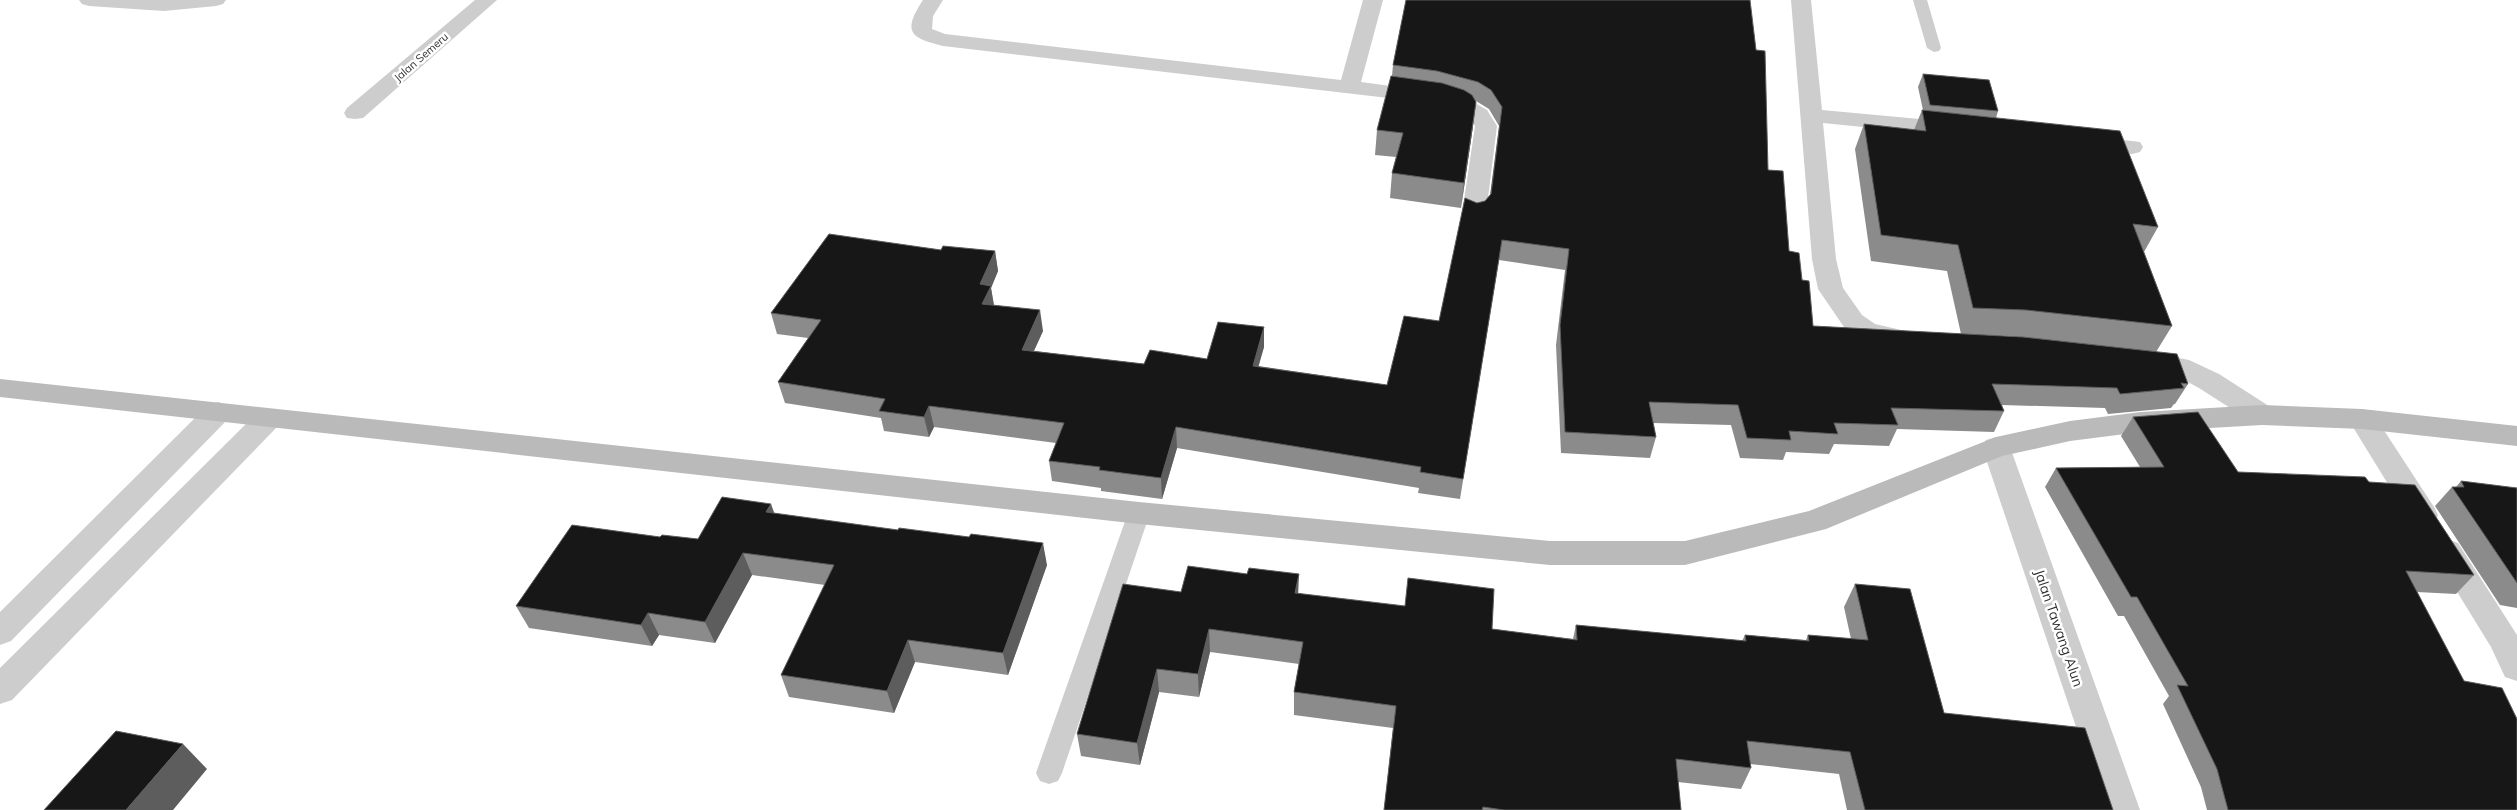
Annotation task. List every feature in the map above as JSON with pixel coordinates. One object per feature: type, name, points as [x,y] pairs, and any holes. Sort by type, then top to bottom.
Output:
[{"type":"street","points":[[89,0],[164,5],[216,0]]},
{"type":"street","name":"Jalan Semeru","points":[[356,114],[487,0]]},
{"type":"street","points":[[933,0],[922,15],[921,26],[923,34],[943,40],[1348,87],[1448,102],[1477,112],[1486,126],[1474,214]]},
{"type":"street","points":[[1348,87],[1354,76],[1373,0]]},
{"type":"street","points":[[1801,0],[1824,258],[1831,289],[1853,320],[1867,331],[1928,344]]},
{"type":"street","points":[[1812,116],[1977,132]]},
{"type":"street","points":[[2064,140],[2132,147]]},
{"type":"street","points":[[2120,357],[2180,366],[2209,381],[2262,416]]},
{"type":"street","points":[[0,388],[268,419],[1139,513],[1550,553],[1685,554],[1815,521],[1996,447],[2070,431],[2141,422],[2262,416],[2362,419],[2517,436]]},
{"type":"street","points":[[0,632],[218,412]]},
{"type":"street","points":[[0,690],[268,419]]},
{"type":"street","points":[[2362,419],[2503,638],[2517,667]]},
{"type":"street","name":"Jalan Tawang Alun","points":[[1996,447],[2122,810]]},
{"type":"street","points":[[107,526],[157,533]]},
{"type":"lane","points":[[1920,0],[1934,48]]},
{"type":"lane","points":[[1050,773],[1139,513]]},
{"type":"building","points":[[1406,0],[1750,0],[1756,50],[1765,51],[1768,170],[1783,171],[1789,251],[1799,253],[1802,280],[1809,281],[1813,326],[2023,337],[2177,354],[2188,384],[2181,383],[2184,388],[2120,394],[2117,388],[1992,384],[2004,411],[1891,408],[1898,425],[1834,423],[1838,434],[1789,431],[1791,440],[1747,438],[1738,405],[1649,402],[1656,437],[1565,432],[1560,325],[1569,249],[1502,240],[1463,479],[1420,472],[1421,467],[1176,427],[1161,478],[1099,470],[1100,467],[1049,461],[1064,423],[929,406],[924,417],[879,411],[885,399],[778,382],[821,320],[771,313],[829,234],[941,250],[943,246],[995,251],[980,284],[991,286],[982,304],[1040,310],[1022,350],[1144,364],[1150,350],[1207,359],[1218,322],[1264,327],[1253,366],[1387,385],[1404,316],[1439,321],[1465,198],[1477,203],[1485,201],[1491,194],[1502,107],[1491,90],[1478,82],[1437,71],[1393,65]]},
{"type":"building","points":[[1923,74],[1989,80],[1998,111],[1930,105]]},
{"type":"building","points":[[1391,76],[1442,83],[1464,90],[1472,95],[1476,102],[1464,183],[1392,173],[1403,133],[1377,130]]},
{"type":"building","points":[[1922,110],[2120,131],[2158,227],[2133,224],[2172,326],[2026,310],[1973,308],[1958,245],[1881,235],[1864,124],[1926,131]]},
{"type":"building","points":[[2198,412],[2238,472],[2365,477],[2369,482],[2415,485],[2474,575],[2406,571],[2464,681],[2502,688],[2517,719],[2517,810],[2228,810],[2217,769],[2177,685],[2188,686],[2137,597],[2131,597],[2056,468],[2164,467],[2133,417]]},
{"type":"building","points":[[2461,481],[2517,488],[2517,583],[2452,487],[2464,487]]},
{"type":"building","points":[[722,497],[771,504],[766,512],[898,530],[899,528],[969,537],[971,534],[1043,543],[1003,653],[908,640],[887,691],[781,675],[834,565],[743,553],[705,622],[648,613],[641,625],[516,606],[572,525],[660,537],[662,535],[698,539]]},
{"type":"building","points":[[1188,566],[1247,574],[1249,568],[1299,574],[1295,593],[1405,606],[1408,578],[1494,589],[1492,629],[1577,640],[1576,625],[1746,641],[1745,635],[1809,641],[1808,635],[1868,640],[1855,584],[1910,589],[1944,713],[2085,728],[2113,810],[1865,810],[1850,752],[1747,741],[1751,768],[1676,759],[1681,810],[1504,810],[1483,807],[1482,810],[1384,810],[1396,706],[1294,692],[1303,642],[1209,629],[1198,674],[1157,669],[1137,743],[1077,734],[1123,584],[1181,592]]},
{"type":"building","points":[[116,731],[183,744],[126,810],[44,810]]}]
